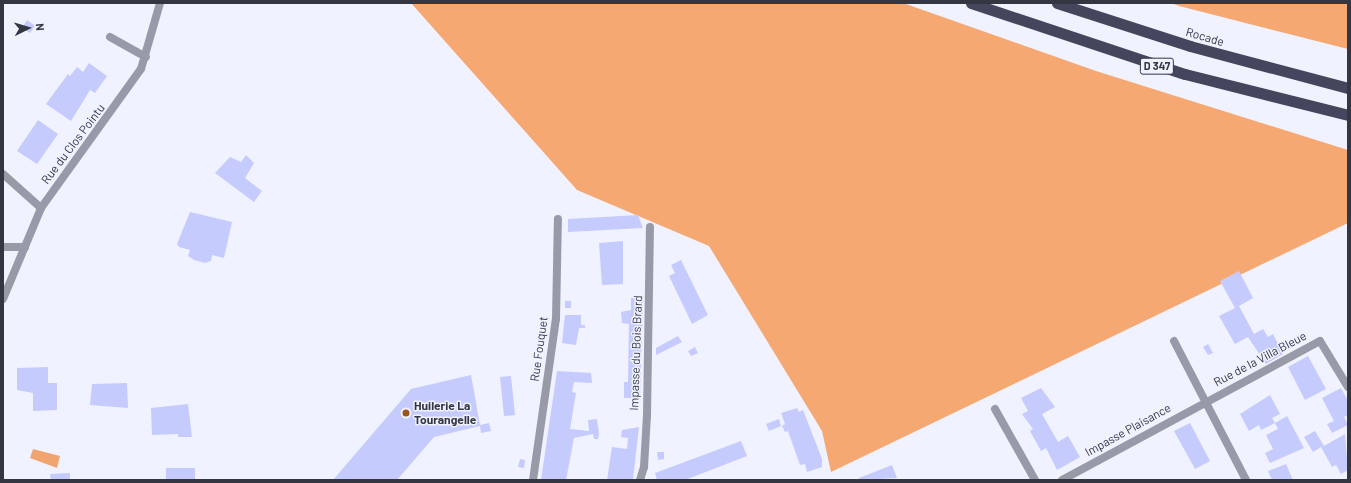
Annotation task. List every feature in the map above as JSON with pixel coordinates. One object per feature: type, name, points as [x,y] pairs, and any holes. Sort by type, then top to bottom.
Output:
[{"type":"highway","name":"D 347","points":[[971,3],[1185,74],[1348,115]]},
{"type":"highway","name":"Rocade","points":[[1057,3],[1197,48],[1348,88]]},
{"type":"street","name":"Rue du Clos Pointu","points":[[3,299],[41,208],[133,84],[146,57],[160,3]]},
{"type":"street","points":[[110,37],[146,57]]},
{"type":"street","points":[[3,174],[41,208]]},
{"type":"street","name":"Rue Fouquet","points":[[533,480],[556,318],[558,219]]},
{"type":"street","name":"Impasse du Bois Brard","points":[[640,480],[644,467],[647,415],[650,227]]},
{"type":"street","points":[[3,247],[25,247]]},
{"type":"street","points":[[1174,340],[1246,480]]},
{"type":"street","name":"Rue de la Villa Bleue","points":[[1206,401],[1320,341],[1348,387]]},
{"type":"street","name":"Impasse Plaisance","points":[[1062,480],[1206,401]]},
{"type":"street","points":[[995,409],[1035,480]]},
{"type":"shaded area","points":[[411,3],[903,3],[1096,71],[1348,150],[1348,223],[831,472],[822,431],[709,246],[577,190]]},
{"type":"shaded area","points":[[1171,3],[1348,3],[1348,49],[1179,6]]},
{"type":"shaded area","points":[[33,449],[60,456],[57,468],[30,458]]},
{"type":"building","points":[[27,20],[35,26],[30,33],[22,28]]},
{"type":"building","points":[[89,63],[107,76],[95,93],[90,90],[71,121],[46,104],[68,74],[70,76],[77,67],[83,72]]},
{"type":"building","points":[[38,120],[58,134],[37,164],[17,151]]},
{"type":"building","points":[[246,155],[254,163],[245,178],[262,191],[254,202],[215,173],[230,157],[241,162]]},
{"type":"building","points":[[190,212],[232,222],[224,258],[212,255],[211,261],[205,263],[194,260],[188,256],[190,250],[179,247],[177,244]]},
{"type":"building","points":[[638,215],[643,228],[568,232],[568,219]]},
{"type":"building","points":[[623,241],[623,284],[602,285],[599,243]]},
{"type":"building","points":[[681,260],[708,315],[692,324],[669,276],[675,273],[671,265]]},
{"type":"building","points":[[1239,271],[1253,298],[1239,306],[1254,334],[1263,329],[1268,337],[1273,334],[1283,354],[1266,364],[1248,337],[1235,344],[1219,316],[1235,308],[1220,281]]},
{"type":"building","points":[[631,298],[643,298],[640,398],[624,398],[624,382],[628,382],[629,324],[622,323],[621,312],[631,310]]},
{"type":"building","points":[[565,301],[571,301],[571,308],[565,308]]},
{"type":"building","points":[[565,315],[581,315],[581,325],[585,325],[585,328],[579,328],[576,345],[562,343]]},
{"type":"building","points":[[678,336],[682,342],[656,355],[656,348]]},
{"type":"building","points":[[1208,344],[1213,353],[1208,355],[1203,347]]},
{"type":"building","points":[[695,347],[698,353],[691,356],[688,351]]},
{"type":"building","points":[[1308,356],[1326,389],[1305,400],[1288,367]]},
{"type":"building","points":[[48,367],[48,383],[57,383],[57,410],[33,411],[33,393],[17,390],[17,368]]},
{"type":"building","points":[[557,371],[591,373],[592,383],[574,382],[572,392],[576,393],[570,429],[589,431],[588,420],[597,419],[599,434],[598,439],[594,439],[593,434],[574,438],[566,480],[541,480]]},
{"type":"building","points":[[471,375],[480,425],[489,423],[491,431],[481,433],[480,426],[434,437],[397,480],[333,480],[411,389]]},
{"type":"building","points":[[511,376],[515,415],[504,416],[500,377]]},
{"type":"building","points":[[127,383],[128,408],[90,405],[92,384]]},
{"type":"building","points":[[1041,388],[1055,407],[1042,414],[1058,442],[1068,436],[1080,457],[1057,470],[1046,448],[1041,451],[1030,431],[1033,429],[1022,414],[1028,411],[1021,398]]},
{"type":"building","points":[[1341,388],[1348,401],[1348,415],[1344,417],[1348,425],[1332,433],[1327,424],[1334,421],[1322,398]]},
{"type":"building","points":[[1270,395],[1280,414],[1272,418],[1275,423],[1261,430],[1259,425],[1249,431],[1240,414]]},
{"type":"building","points":[[188,404],[192,437],[178,437],[178,434],[152,435],[151,408]]},
{"type":"building","points":[[797,408],[799,412],[803,410],[822,459],[822,467],[807,472],[805,464],[800,465],[788,431],[785,432],[782,426],[785,424],[781,413]]},
{"type":"building","points":[[1287,416],[1304,448],[1270,463],[1265,453],[1273,449],[1266,435],[1278,429],[1275,423]]},
{"type":"building","points":[[779,419],[781,426],[769,431],[766,424]]},
{"type":"building","points":[[1190,423],[1210,461],[1195,469],[1174,431]]},
{"type":"building","points":[[639,427],[633,480],[607,480],[612,447],[627,449],[628,438],[621,437],[622,430]]},
{"type":"building","points":[[1315,431],[1324,446],[1345,434],[1348,470],[1341,474],[1336,465],[1332,467],[1321,447],[1313,452],[1304,437]]},
{"type":"building","points":[[741,441],[747,456],[685,480],[657,480],[655,473]]},
{"type":"building","points":[[657,452],[664,452],[664,459],[658,460]]},
{"type":"building","points":[[520,459],[525,460],[524,468],[518,467]]},
{"type":"building","points":[[1286,464],[1293,480],[1272,480],[1268,471]]},
{"type":"building","points":[[892,465],[897,478],[859,480],[859,478]]},
{"type":"building","points":[[166,468],[195,468],[195,480],[166,480]]},
{"type":"building","points":[[70,473],[70,480],[51,480],[50,474]]},
{"type":"place","name":"Huilerie La Tourangelle","points":[[406,413]]}]
